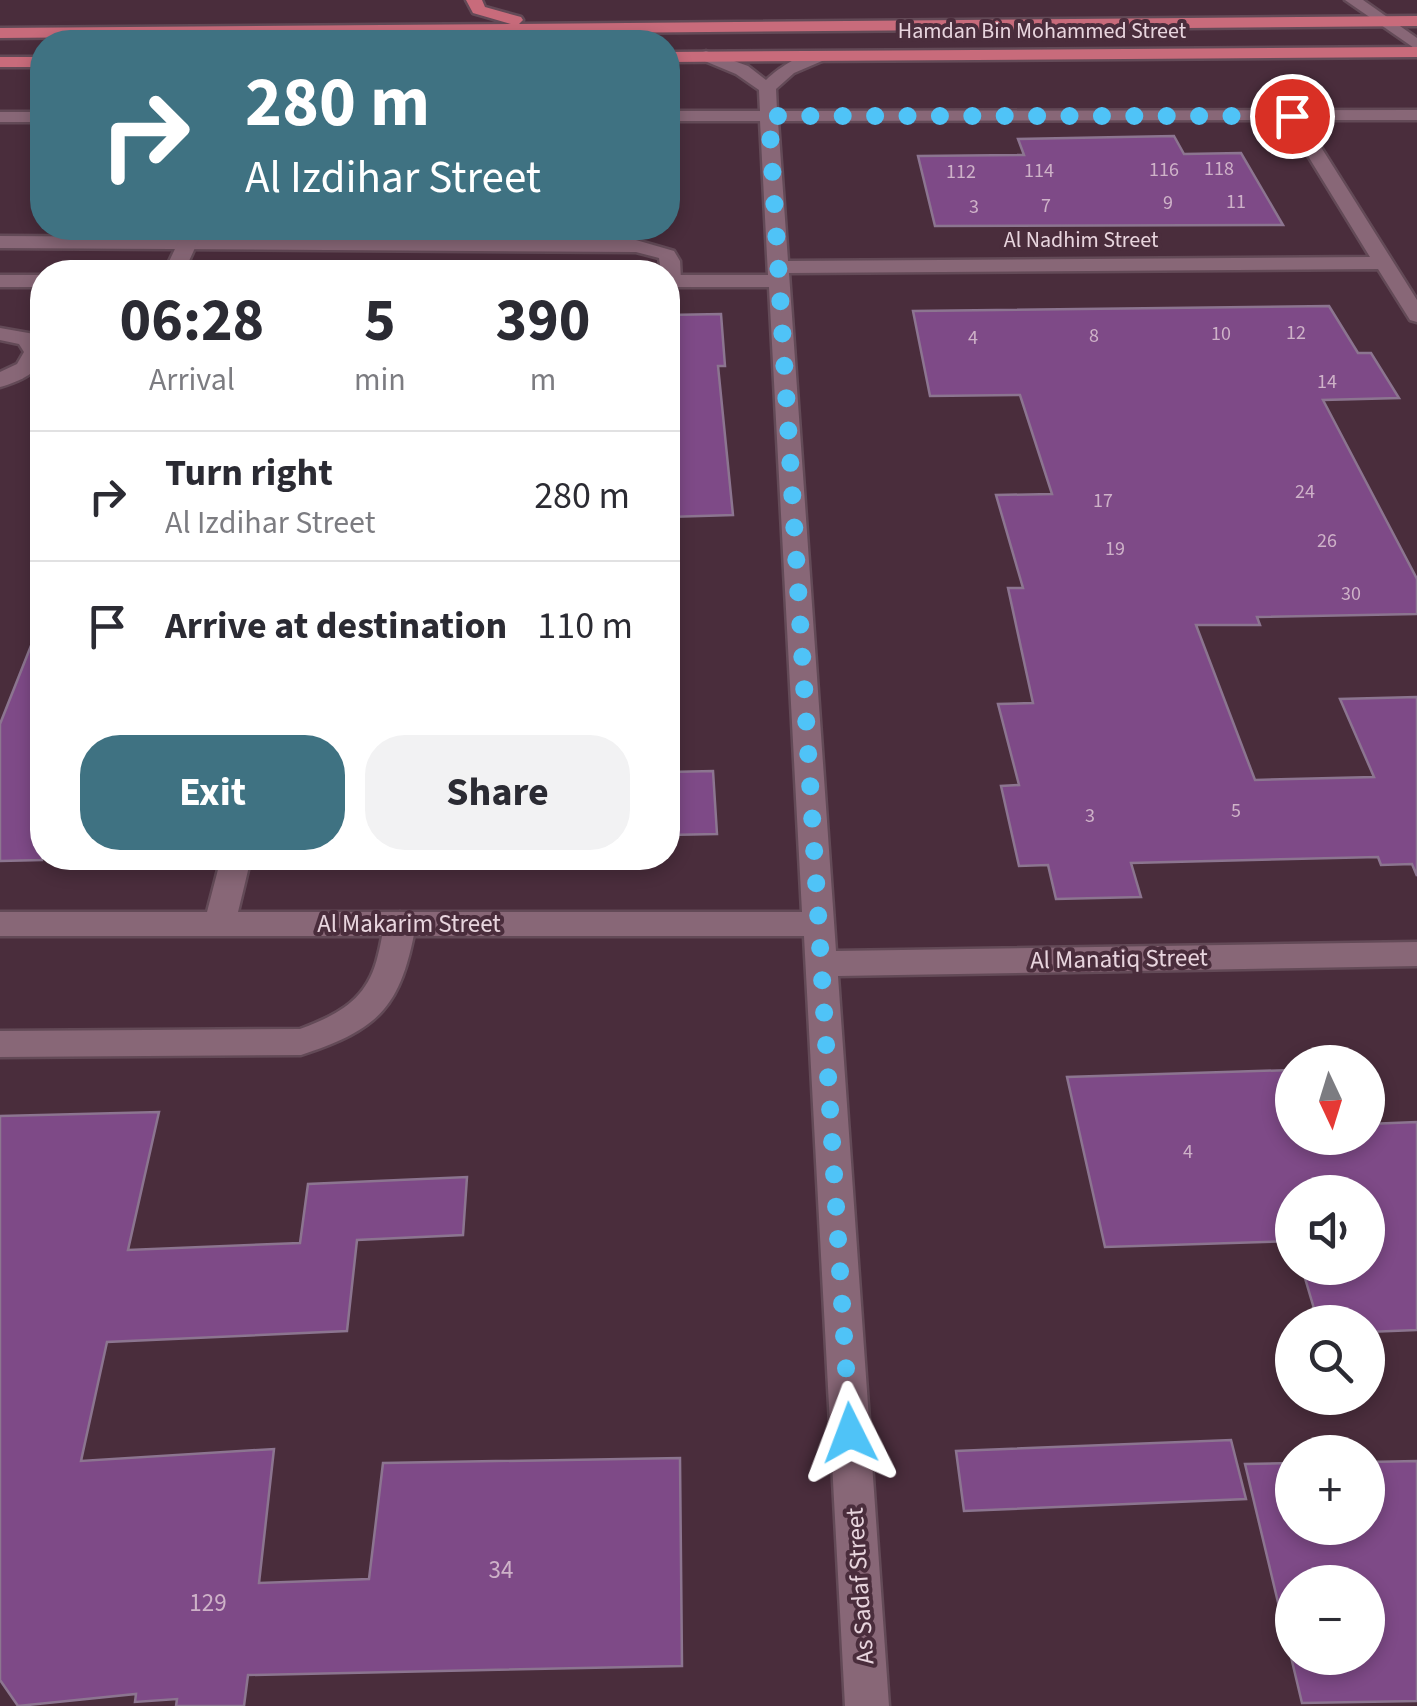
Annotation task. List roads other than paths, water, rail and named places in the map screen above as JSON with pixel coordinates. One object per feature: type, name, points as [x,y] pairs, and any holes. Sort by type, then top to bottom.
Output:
[{"type":"main road","points":[[474,0],[479,10],[486,13],[557,28]]},
{"type":"main road","points":[[1378,0],[1411,27]]},
{"type":"main road","points":[[1285,22],[1306,6]]},
{"type":"main road","points":[[383,29],[434,12]]},
{"type":"main road","name":"Hamdan Bin Mohammed Street","points":[[287,30],[1285,22],[1380,22],[1411,27]]},
{"type":"main road","points":[[1005,54],[1104,40],[1411,27]]},
{"type":"main road","name":"Hamdan Bin Mohammed Street","points":[[0,33],[30,33]]},
{"type":"main road","name":"Hamdan Bin Mohammed Street","points":[[680,57],[1417,48]]},
{"type":"main road","points":[[1005,54],[1099,68],[1403,70]]},
{"type":"main road","points":[[0,62],[30,62]]},
{"type":"street","points":[[1354,0],[1380,22]]},
{"type":"street","points":[[1411,27],[1417,48]]},
{"type":"street","points":[[768,102],[788,69],[823,54]]},
{"type":"street","points":[[706,56],[742,70],[768,102]]},
{"type":"street","points":[[680,114],[768,102],[1292,116],[1417,115]]},
{"type":"street","name":"As Sadaf Street","points":[[768,102],[867,1706]]},
{"type":"street","points":[[1292,116],[1417,316]]},
{"type":"street","points":[[0,118],[30,118]]},
{"type":"street","points":[[0,242],[55,240]]},
{"type":"street","points":[[399,240],[648,246],[672,260]]},
{"type":"street","name":"Al Nadhim Street","points":[[680,280],[779,274],[1384,263]]},
{"type":"street","points":[[0,281],[30,281]]},
{"type":"street","points":[[0,334],[30,334]]},
{"type":"street","points":[[0,380],[30,362]]},
{"type":"street","points":[[218,924],[233,870]]},
{"type":"street","name":"Al Makarim Street","points":[[0,924],[819,924]]},
{"type":"street","points":[[0,1044],[302,1042],[344,1027],[374,1005],[391,978],[400,924]]},
{"type":"street","name":"Al Manatiq Street","points":[[821,964],[1417,954]]}]
